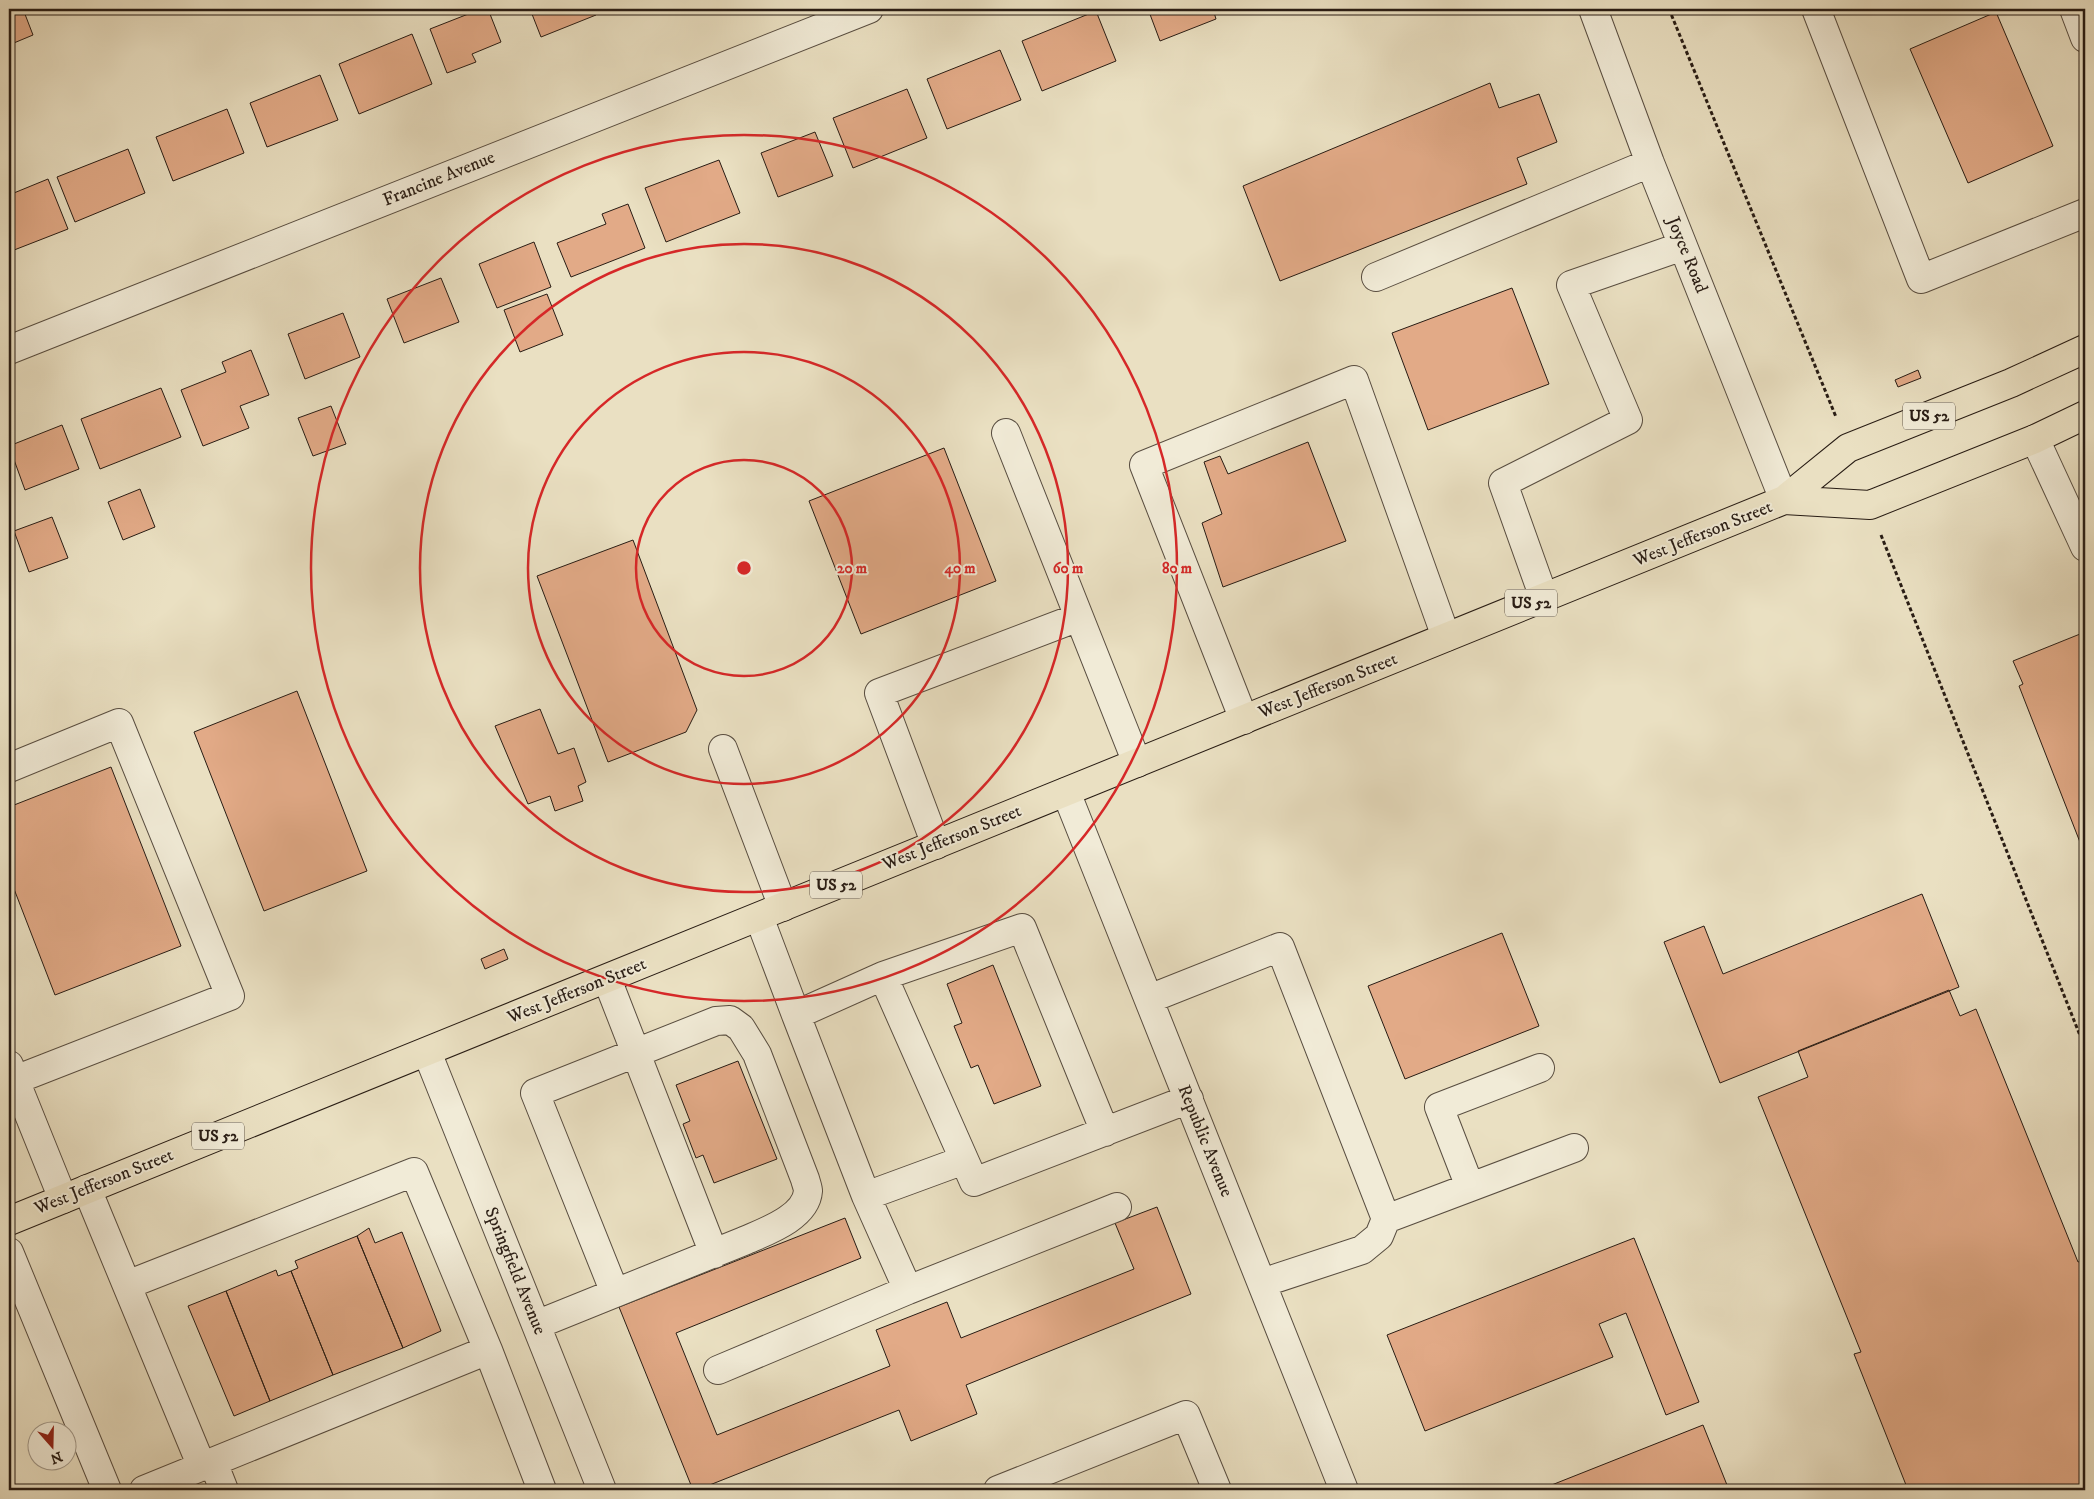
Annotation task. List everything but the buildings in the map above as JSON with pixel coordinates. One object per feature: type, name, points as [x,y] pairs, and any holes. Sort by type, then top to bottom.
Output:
[{"type":"main road","name":"West Jefferson Street","points":[[9,1221],[1784,500],[1848,448],[2011,383],[2085,349]]},
{"type":"main road","name":"West Jefferson Street","points":[[1784,500],[1870,505],[2035,439],[2085,415]]},
{"type":"street","name":"Francine Avenue","points":[[9,350],[869,9]]},
{"type":"street","name":"Joyce Road","points":[[1593,9],[1650,162],[1784,500]]},
{"type":"street","points":[[2074,9],[2085,38]]},
{"type":"street","points":[[1824,11],[1921,279],[2085,213]]},
{"type":"street","points":[[1376,277],[1650,162]]},
{"type":"street","points":[[1544,598],[1503,483],[1628,420],[1572,285],[1683,246]]},
{"type":"street","points":[[1244,720],[1144,465],[1354,380],[1446,638]]},
{"type":"street","points":[[1006,434],[1137,763]]},
{"type":"street","points":[[2035,439],[2085,547]]},
{"type":"street","points":[[936,845],[879,693],[1079,616]]},
{"type":"street","points":[[9,768],[119,723],[230,996],[12,1072],[75,1194],[127,1285],[208,1464],[224,1490]]},
{"type":"street","points":[[723,749],[771,912],[796,1015],[866,1196],[908,1290]]},
{"type":"street","name":"Republic Avenue","points":[[1066,792],[1344,1490]]},
{"type":"street","points":[[796,1015],[883,976],[1022,928],[1105,1132]]},
{"type":"street","points":[[1149,999],[1280,947],[1386,1218],[1379,1236],[1362,1250],[1262,1283]]},
{"type":"street","points":[[883,976],[974,1182],[1188,1099]]},
{"type":"street","points":[[607,979],[714,1254]]},
{"type":"street","points":[[536,1325],[744,1241],[778,1226],[800,1210],[808,1191],[805,1180],[757,1054],[741,1028],[730,1020],[716,1021],[535,1092],[614,1293]]},
{"type":"street","name":"Springfield Avenue","points":[[427,1052],[602,1490]]},
{"type":"street","points":[[1470,1187],[1439,1107],[1540,1068]]},
{"type":"street","points":[[1386,1218],[1574,1148]]},
{"type":"street","points":[[866,1196],[964,1160]]},
{"type":"street","points":[[127,1285],[414,1172],[488,1350],[542,1490]]},
{"type":"street","points":[[718,1370],[908,1290],[1117,1207]]},
{"type":"street","points":[[9,1252],[107,1490]]},
{"type":"street","points":[[144,1490],[488,1350]]},
{"type":"street","points":[[998,1490],[1186,1415],[1217,1490]]},
{"type":"path","points":[[1668,9],[1840,426]]},
{"type":"path","points":[[1882,538],[2085,1048]]}]
